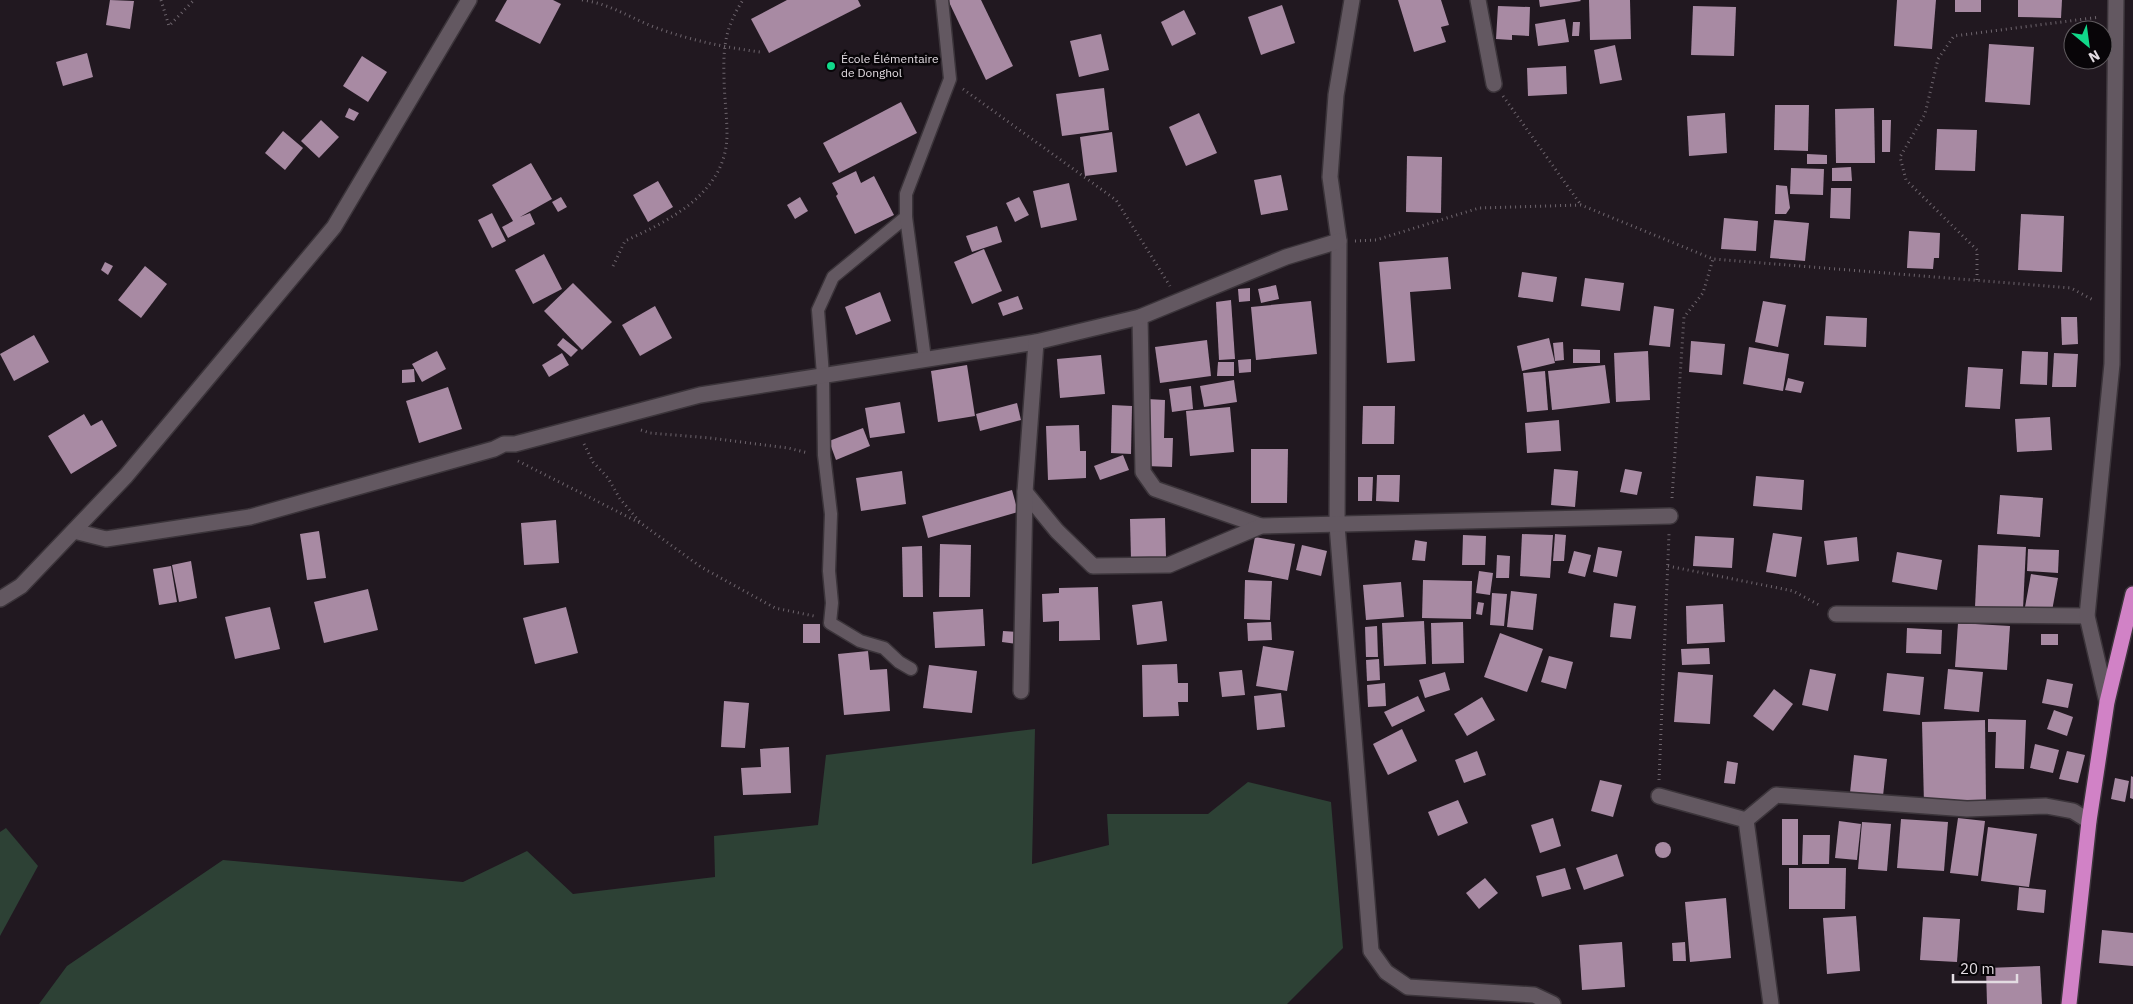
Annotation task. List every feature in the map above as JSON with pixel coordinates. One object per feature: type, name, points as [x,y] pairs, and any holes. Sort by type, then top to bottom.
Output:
[{"type":"highway","points":[[2070,1004],[2089,821],[2106,702],[2133,594]]},
{"type":"street","points":[[0,599],[21,586],[126,476],[334,227],[469,0]]},
{"type":"street","points":[[1352,0],[1336,95],[1330,177],[1339,241],[1337,525],[1371,950],[1386,972],[1408,987],[1534,995],[1553,1004]]},
{"type":"street","points":[[1478,0],[1494,84]]},
{"type":"street","points":[[2106,702],[2087,616],[2112,364],[2115,7]]},
{"type":"street","points":[[74,531],[106,539],[250,517],[494,449],[504,444],[515,444],[700,395],[1036,342],[1140,317],[1286,257],[1339,241]]},
{"type":"street","points":[[1140,317],[1143,472],[1155,488],[1261,526],[1670,516]]},
{"type":"street","points":[[1022,691],[1025,492],[1036,342]]},
{"type":"street","points":[[1025,492],[1057,531],[1093,566],[1169,565],[1261,526]]},
{"type":"street","points":[[1836,614],[2087,616]]},
{"type":"street","points":[[1746,820],[1776,795],[1967,809],[2046,806],[2073,811],[2089,821]]},
{"type":"street","points":[[1659,796],[1746,820]]},
{"type":"street","points":[[1746,820],[1771,1004]]},
{"type":"lane","points":[[925,359],[906,217],[906,194],[950,79],[942,0]]},
{"type":"lane","points":[[906,217],[833,276],[818,310],[823,375],[824,455],[831,514],[829,571],[832,603],[830,623],[860,641],[884,648],[899,662],[912,669]]},
{"type":"path","points":[[161,0],[169,26],[194,0]]},
{"type":"path","points":[[582,0],[598,2],[657,28],[708,44],[760,52]]},
{"type":"path","points":[[613,266],[625,241],[650,230],[683,211],[711,186],[719,170],[727,135],[723,47],[732,17],[743,0]]},
{"type":"path","points":[[1977,280],[1977,250],[1906,180],[1900,157],[1925,114],[1938,59],[1954,36],[2115,7]]},
{"type":"path","points":[[950,79],[1116,200],[1180,302]]},
{"type":"path","points":[[1494,84],[1581,205]]},
{"type":"path","points":[[1339,241],[1376,240],[1479,208],[1581,205],[1713,259],[2071,288],[2090,300],[2113,307]]},
{"type":"path","points":[[576,428],[593,462],[608,478],[620,499],[642,524]]},
{"type":"path","points":[[636,429],[650,433],[710,438],[824,455]]},
{"type":"path","points":[[494,449],[642,524],[701,567],[775,608],[809,614],[830,623]]},
{"type":"path","points":[[1668,566],[1793,591],[1836,614]]},
{"type":"green space","points":[[1035,729],[1032,864],[1109,845],[1107,814],[1208,814],[1248,782],[1331,802],[1343,948],[1287,1004],[39,1004],[67,966],[223,860],[463,882],[527,851],[573,894],[715,877],[714,836],[818,825],[826,755]]},
{"type":"green space","points":[[6,828],[38,866],[0,936],[0,832]]},
{"type":"building","points":[[110,0],[134,1],[130,29],[106,25]]},
{"type":"building","points":[[507,0],[553,0],[561,4],[540,44],[495,21]]},
{"type":"building","points":[[787,0],[858,0],[861,6],[769,53],[751,19]]},
{"type":"building","points":[[948,0],[981,0],[1013,66],[986,80]]},
{"type":"building","points":[[1398,0],[1441,0],[1449,25],[1441,27],[1446,42],[1414,52]]},
{"type":"building","points":[[1539,0],[1580,0],[1581,1],[1540,7]]},
{"type":"building","points":[[1589,0],[1630,0],[1631,39],[1590,40]]},
{"type":"building","points":[[1897,0],[1936,0],[1932,49],[1894,46]]},
{"type":"building","points":[[1955,0],[1981,0],[1981,12],[1955,12]]},
{"type":"building","points":[[2018,0],[2062,0],[2061,18],[2018,17]]},
{"type":"building","points":[[1282,5],[1295,43],[1261,55],[1248,17]]},
{"type":"building","points":[[1498,6],[1530,7],[1529,36],[1512,35],[1512,40],[1496,39]]},
{"type":"building","points":[[1693,6],[1736,7],[1734,56],[1691,55]]},
{"type":"building","points":[[1184,10],[1196,34],[1172,46],[1161,22]]},
{"type":"building","points":[[1565,19],[1569,42],[1538,46],[1535,24]]},
{"type":"building","points":[[1573,22],[1580,22],[1579,36],[1572,36]]},
{"type":"building","points":[[1101,34],[1109,70],[1079,77],[1070,41]]},
{"type":"building","points":[[1989,44],[2034,47],[2030,105],[1985,102]]},
{"type":"building","points":[[1615,45],[1622,80],[1600,84],[1594,50]]},
{"type":"building","points":[[87,53],[93,77],[63,86],[56,62]]},
{"type":"building","points":[[362,56],[387,72],[368,102],[343,86]]},
{"type":"building","points":[[1566,66],[1567,94],[1528,96],[1527,68]]},
{"type":"building","points":[[1104,88],[1109,130],[1062,136],[1056,94]]},
{"type":"building","points":[[901,102],[917,133],[839,173],[823,143]]},
{"type":"building","points":[[1775,105],[1809,105],[1808,151],[1774,150]]},
{"type":"building","points":[[349,108],[359,113],[354,121],[345,117]]},
{"type":"building","points":[[1874,108],[1875,163],[1836,163],[1835,109]]},
{"type":"building","points":[[1199,113],[1217,153],[1186,166],[1169,127]]},
{"type":"building","points":[[1725,113],[1727,153],[1689,156],[1687,116]]},
{"type":"building","points":[[321,120],[339,137],[319,158],[301,141]]},
{"type":"building","points":[[1882,120],[1891,120],[1890,152],[1882,152]]},
{"type":"building","points":[[1937,129],[1977,130],[1975,171],[1935,170]]},
{"type":"building","points":[[283,131],[303,148],[285,170],[265,153]]},
{"type":"building","points":[[1112,132],[1117,172],[1085,176],[1080,137]]},
{"type":"building","points":[[1807,154],[1827,155],[1827,164],[1807,164]]},
{"type":"building","points":[[1407,156],[1442,157],[1441,213],[1406,212]]},
{"type":"building","points":[[531,163],[552,199],[520,217],[530,213],[535,224],[508,238],[502,227],[513,221],[492,185]]},
{"type":"building","points":[[1851,167],[1852,181],[1832,181],[1832,168]]},
{"type":"building","points":[[1791,168],[1824,169],[1823,195],[1790,194]]},
{"type":"building","points":[[856,171],[861,183],[874,176],[894,215],[855,234],[836,196],[838,194],[832,183]]},
{"type":"building","points":[[1281,175],[1288,210],[1261,215],[1254,180]]},
{"type":"building","points":[[658,181],[673,207],[648,222],[633,195]]},
{"type":"building","points":[[1069,183],[1077,220],[1041,228],[1033,191]]},
{"type":"building","points":[[1776,185],[1787,186],[1790,208],[1786,214],[1775,214]]},
{"type":"building","points":[[1831,188],[1851,188],[1850,219],[1830,218]]},
{"type":"building","points":[[561,197],[567,207],[558,212],[552,202]]},
{"type":"building","points":[[800,197],[808,211],[795,219],[787,205]]},
{"type":"building","points":[[1019,197],[1029,215],[1015,222],[1006,203]]},
{"type":"building","points":[[492,213],[506,241],[492,248],[478,220]]},
{"type":"building","points":[[2021,214],[2064,216],[2062,272],[2018,270]]},
{"type":"building","points":[[1724,218],[1758,221],[1756,251],[1721,249]]},
{"type":"building","points":[[1774,220],[1809,223],[1805,261],[1770,258]]},
{"type":"building","points":[[997,226],[1002,242],[972,252],[966,236]]},
{"type":"building","points":[[1909,231],[1940,233],[1939,258],[1934,258],[1933,269],[1907,268]]},
{"type":"building","points":[[984,249],[1002,291],[972,304],[954,262]]},
{"type":"building","points":[[544,254],[562,289],[533,304],[515,270]]},
{"type":"building","points":[[1448,257],[1451,289],[1410,292],[1415,361],[1387,363],[1379,262]]},
{"type":"building","points":[[105,262],[113,266],[108,275],[101,270]]},
{"type":"building","points":[[145,266],[167,284],[141,318],[118,300]]},
{"type":"building","points":[[1522,272],[1557,277],[1553,302],[1518,297]]},
{"type":"building","points":[[1585,278],[1624,283],[1620,311],[1581,306]]},
{"type":"building","points":[[573,283],[612,322],[582,350],[544,311]]},
{"type":"building","points":[[1276,285],[1279,299],[1261,303],[1258,289]]},
{"type":"building","points":[[1250,288],[1250,301],[1239,302],[1238,289]]},
{"type":"building","points":[[880,292],[891,321],[856,335],[845,307]]},
{"type":"building","points":[[1018,296],[1023,309],[1003,316],[998,303]]},
{"type":"building","points":[[1231,300],[1235,359],[1219,360],[1216,302]]},
{"type":"building","points":[[1311,301],[1317,354],[1256,360],[1251,307]]},
{"type":"building","points":[[1763,301],[1786,305],[1778,347],[1755,342]]},
{"type":"building","points":[[655,306],[672,338],[640,356],[622,325]]},
{"type":"building","points":[[1654,306],[1674,309],[1670,347],[1649,345]]},
{"type":"building","points":[[1826,316],[1867,318],[1866,347],[1824,345]]},
{"type":"building","points":[[2061,317],[2077,317],[2078,344],[2062,345]]},
{"type":"building","points":[[34,335],[49,362],[14,381],[0,354]]},
{"type":"building","points":[[563,338],[578,350],[571,357],[557,345]]},
{"type":"building","points":[[1549,338],[1555,363],[1522,371],[1517,346]]},
{"type":"building","points":[[1207,340],[1211,376],[1160,383],[1155,347]]},
{"type":"building","points":[[1691,341],[1725,344],[1722,375],[1689,372]]},
{"type":"building","points":[[1563,342],[1564,360],[1555,361],[1553,343]]},
{"type":"building","points":[[1749,347],[1789,354],[1783,391],[1743,384]]},
{"type":"building","points":[[1573,349],[1600,350],[1600,363],[1573,363]]},
{"type":"building","points":[[437,351],[446,369],[422,382],[412,364]]},
{"type":"building","points":[[1648,351],[1650,400],[1616,402],[1614,353]]},
{"type":"building","points":[[2022,351],[2048,352],[2047,385],[2020,384]]},
{"type":"building","points":[[562,353],[569,365],[549,377],[542,365]]},
{"type":"building","points":[[2054,353],[2078,354],[2076,387],[2052,387]]},
{"type":"building","points":[[1101,355],[1105,394],[1060,398],[1057,359]]},
{"type":"building","points":[[1251,359],[1251,372],[1239,373],[1238,360]]},
{"type":"building","points":[[1218,362],[1234,362],[1234,376],[1217,376]]},
{"type":"building","points":[[967,365],[975,416],[938,422],[931,371]]},
{"type":"building","points":[[1605,365],[1610,403],[1552,410],[1548,371]]},
{"type":"building","points":[[1968,367],[2003,369],[2000,409],[1965,407]]},
{"type":"building","points":[[414,369],[415,382],[402,383],[402,370]]},
{"type":"building","points":[[1545,371],[1548,410],[1527,412],[1523,373]]},
{"type":"building","points":[[1788,378],[1804,382],[1801,393],[1785,390]]},
{"type":"building","points":[[1234,380],[1237,402],[1204,407],[1200,386]]},
{"type":"building","points":[[1191,386],[1193,409],[1172,412],[1169,389]]},
{"type":"building","points":[[448,387],[462,429],[419,443],[406,401]]},
{"type":"building","points":[[1147,399],[1165,400],[1164,438],[1173,438],[1172,467],[1146,466]]},
{"type":"building","points":[[900,402],[905,433],[870,438],[865,408]]},
{"type":"building","points":[[1017,403],[1021,420],[980,431],[976,414]]},
{"type":"building","points":[[1112,405],[1132,406],[1131,454],[1111,453]]},
{"type":"building","points":[[1363,406],[1395,406],[1394,444],[1362,444]]},
{"type":"building","points":[[1230,407],[1234,452],[1190,456],[1186,411]]},
{"type":"building","points":[[84,414],[91,426],[102,420],[117,446],[71,474],[48,436]]},
{"type":"building","points":[[2050,417],[2052,450],[2017,452],[2015,419]]},
{"type":"building","points":[[1559,420],[1561,451],[1527,453],[1525,423]]},
{"type":"building","points":[[1079,425],[1080,451],[1086,451],[1086,478],[1048,480],[1046,426]]},
{"type":"building","points":[[863,428],[870,446],[836,460],[829,441]]},
{"type":"building","points":[[1251,449],[1288,449],[1287,503],[1251,503]]},
{"type":"building","points":[[1123,455],[1129,470],[1100,480],[1094,466]]},
{"type":"building","points":[[1554,469],[1578,471],[1575,507],[1551,505]]},
{"type":"building","points":[[1625,469],[1642,472],[1637,495],[1620,492]]},
{"type":"building","points":[[902,471],[906,504],[861,511],[856,478]]},
{"type":"building","points":[[1377,475],[1400,475],[1399,502],[1376,501]]},
{"type":"building","points":[[1756,476],[1804,480],[1802,510],[1753,506]]},
{"type":"building","points":[[1358,477],[1373,477],[1372,501],[1358,501]]},
{"type":"building","points":[[1012,490],[1018,512],[928,538],[922,516]]},
{"type":"building","points":[[2000,495],[2043,498],[2040,537],[1997,534]]},
{"type":"building","points":[[1165,518],[1166,557],[1131,559],[1130,519]]},
{"type":"building","points":[[556,520],[559,563],[524,565],[521,523]]},
{"type":"building","points":[[319,531],[326,578],[307,580],[300,534]]},
{"type":"building","points":[[1773,533],[1802,537],[1796,577],[1766,572]]},
{"type":"building","points":[[1522,534],[1553,535],[1550,578],[1520,576]]},
{"type":"building","points":[[1555,534],[1566,535],[1564,561],[1553,561]]},
{"type":"building","points":[[1463,535],[1486,536],[1485,565],[1462,565]]},
{"type":"building","points":[[1695,536],[1734,538],[1732,568],[1693,566]]},
{"type":"building","points":[[1255,537],[1295,544],[1288,580],[1248,572]]},
{"type":"building","points":[[1857,537],[1859,561],[1827,565],[1824,541]]},
{"type":"building","points":[[1415,540],[1427,542],[1425,561],[1412,560]]},
{"type":"building","points":[[940,544],[971,545],[970,597],[939,597]]},
{"type":"building","points":[[1302,545],[1327,551],[1321,576],[1296,570]]},
{"type":"building","points":[[1978,545],[2026,547],[2023,609],[1975,607]]},
{"type":"building","points":[[922,546],[923,597],[903,597],[902,547]]},
{"type":"building","points":[[1598,547],[1622,551],[1617,577],[1593,572]]},
{"type":"building","points":[[2028,549],[2059,550],[2058,573],[2027,571]]},
{"type":"building","points":[[1574,551],[1591,555],[1585,577],[1568,573]]},
{"type":"building","points":[[1897,552],[1942,560],[1937,590],[1892,582]]},
{"type":"building","points":[[1497,555],[1510,556],[1509,578],[1496,578]]},
{"type":"building","points":[[191,561],[197,598],[179,602],[172,565]]},
{"type":"building","points":[[171,566],[177,602],[159,605],[153,569]]},
{"type":"building","points":[[1479,571],[1493,573],[1490,595],[1476,593]]},
{"type":"building","points":[[2031,574],[2058,578],[2052,611],[2025,607]]},
{"type":"building","points":[[1245,580],[1272,581],[1270,620],[1244,619]]},
{"type":"building","points":[[1423,580],[1472,581],[1471,619],[1422,618]]},
{"type":"building","points":[[1401,582],[1404,617],[1366,620],[1363,585]]},
{"type":"building","points":[[1098,587],[1100,640],[1059,641],[1059,621],[1043,622],[1042,594],[1059,593],[1059,588]]},
{"type":"building","points":[[368,589],[378,630],[324,643],[314,602]]},
{"type":"building","points":[[1511,591],[1537,594],[1533,630],[1507,627]]},
{"type":"building","points":[[1492,593],[1507,594],[1504,626],[1490,625]]},
{"type":"building","points":[[1162,601],[1167,641],[1137,645],[1132,605]]},
{"type":"building","points":[[1478,602],[1484,603],[1482,615],[1476,614]]},
{"type":"building","points":[[1614,603],[1636,606],[1631,639],[1610,637]]},
{"type":"building","points":[[1723,604],[1725,642],[1687,644],[1686,606]]},
{"type":"building","points":[[270,607],[280,649],[235,659],[225,617]]},
{"type":"building","points":[[566,607],[578,653],[535,664],[523,618]]},
{"type":"building","points":[[983,609],[985,646],[935,648],[933,612]]},
{"type":"building","points":[[1424,621],[1426,664],[1384,666],[1382,623]]},
{"type":"building","points":[[1271,622],[1272,640],[1248,641],[1247,623]]},
{"type":"building","points":[[1463,622],[1464,663],[1432,664],[1431,623]]},
{"type":"building","points":[[1958,623],[2010,626],[2007,670],[1955,667]]},
{"type":"building","points":[[803,624],[820,624],[820,643],[803,643]]},
{"type":"building","points":[[1377,626],[1378,657],[1366,657],[1365,627]]},
{"type":"building","points":[[1907,628],[1942,630],[1941,654],[1906,653]]},
{"type":"building","points":[[1003,631],[1019,632],[1017,644],[1002,642]]},
{"type":"building","points":[[1500,633],[1543,649],[1527,692],[1484,677]]},
{"type":"building","points":[[2041,634],[2058,634],[2058,645],[2041,645]]},
{"type":"building","points":[[1263,646],[1294,651],[1287,691],[1256,686]]},
{"type":"building","points":[[1709,648],[1710,664],[1682,665],[1681,649]]},
{"type":"building","points":[[868,651],[870,670],[887,669],[890,711],[844,715],[838,654]]},
{"type":"building","points":[[1549,656],[1573,662],[1566,689],[1541,682]]},
{"type":"building","points":[[1379,659],[1380,680],[1367,681],[1366,660]]},
{"type":"building","points":[[1177,664],[1178,683],[1188,683],[1188,702],[1178,702],[1179,716],[1143,717],[1142,665]]},
{"type":"building","points":[[929,665],[977,671],[972,713],[923,708]]},
{"type":"building","points":[[1810,669],[1836,674],[1828,711],[1802,705]]},
{"type":"building","points":[[1948,669],[1983,672],[1979,712],[1944,709]]},
{"type":"building","points":[[1242,670],[1245,695],[1222,697],[1219,672]]},
{"type":"building","points":[[1445,672],[1450,690],[1425,698],[1419,680]]},
{"type":"building","points":[[1678,672],[1713,675],[1710,724],[1674,722]]},
{"type":"building","points":[[1887,673],[1924,677],[1920,715],[1883,711]]},
{"type":"building","points":[[2047,679],[2073,684],[2068,708],[2042,703]]},
{"type":"building","points":[[1385,683],[1386,706],[1368,707],[1367,685]]},
{"type":"building","points":[[1774,689],[1793,704],[1773,731],[1753,716]]},
{"type":"building","points":[[1281,693],[1285,727],[1257,730],[1254,696]]},
{"type":"building","points":[[1418,696],[1425,711],[1392,727],[1384,712]]},
{"type":"building","points":[[1482,697],[1495,720],[1467,736],[1454,714]]},
{"type":"building","points":[[724,701],[749,703],[745,748],[721,747]]},
{"type":"building","points":[[2054,710],[2073,717],[2067,736],[2047,729]]},
{"type":"building","points":[[1988,719],[2026,720],[2024,769],[1995,768],[1996,732],[1988,732]]},
{"type":"building","points":[[1985,720],[1986,802],[1924,804],[1922,722]]},
{"type":"building","points":[[1402,729],[1417,761],[1388,775],[1373,744]]},
{"type":"building","points":[[2035,744],[2059,750],[2053,773],[2030,768]]},
{"type":"building","points":[[789,747],[791,793],[743,795],[741,768],[761,767],[760,749]]},
{"type":"building","points":[[1477,751],[1486,775],[1464,783],[1455,760]]},
{"type":"building","points":[[2067,751],[2085,755],[2078,783],[2059,779]]},
{"type":"building","points":[[1854,755],[1887,759],[1883,796],[1850,793]]},
{"type":"building","points":[[1727,761],[1738,763],[1735,784],[1724,783]]},
{"type":"building","points":[[2131,776],[2133,777],[2133,799],[2130,798]]},
{"type":"building","points":[[2115,778],[2129,781],[2125,802],[2111,799]]},
{"type":"building","points":[[1600,780],[1622,785],[1613,817],[1591,811]]},
{"type":"building","points":[[1458,800],[1468,823],[1438,836],[1428,812]]},
{"type":"building","points":[[1553,818],[1561,846],[1540,853],[1531,825]]},
{"type":"building","points":[[1958,818],[1985,821],[1978,876],[1950,873]]},
{"type":"building","points":[[1782,819],[1798,819],[1798,865],[1782,865]]},
{"type":"building","points":[[1901,819],[1948,822],[1944,871],[1897,868]]},
{"type":"building","points":[[1839,821],[1861,824],[1857,860],[1835,858]]},
{"type":"building","points":[[1862,822],[1891,824],[1887,871],[1858,869]]},
{"type":"building","points":[[1988,827],[2037,834],[2029,887],[1981,881]]},
{"type":"building","points":[[1803,835],[1830,835],[1829,864],[1802,864]]},
{"type":"building","points":[[1663,842],[1669,844],[1671,850],[1669,856],[1663,858],[1657,856],[1655,850],[1657,844]]},
{"type":"building","points":[[1617,854],[1624,876],[1584,890],[1576,868]]},
{"type":"building","points":[[1565,868],[1571,889],[1542,897],[1536,876]]},
{"type":"building","points":[[1789,868],[1846,868],[1845,909],[1789,909]]},
{"type":"building","points":[[1485,878],[1498,893],[1479,909],[1466,893]]},
{"type":"building","points":[[2019,887],[2046,890],[2044,913],[2017,910]]},
{"type":"building","points":[[1726,898],[1731,958],[1690,962],[1685,902]]},
{"type":"building","points":[[1856,916],[1860,971],[1827,974],[1823,918]]},
{"type":"building","points":[[1923,917],[1960,919],[1957,962],[1920,960]]},
{"type":"building","points":[[2102,930],[2133,933],[2133,966],[2099,963]]},
{"type":"building","points":[[1622,942],[1625,987],[1582,990],[1579,945]]},
{"type":"building","points":[[1685,942],[1686,961],[1673,961],[1672,943]]},
{"type":"building","points":[[2040,966],[2042,1004],[1987,1004],[1986,968]]},
{"type":"place","name":"École Élémentaire de Donghol","points":[[831,66]]}]
